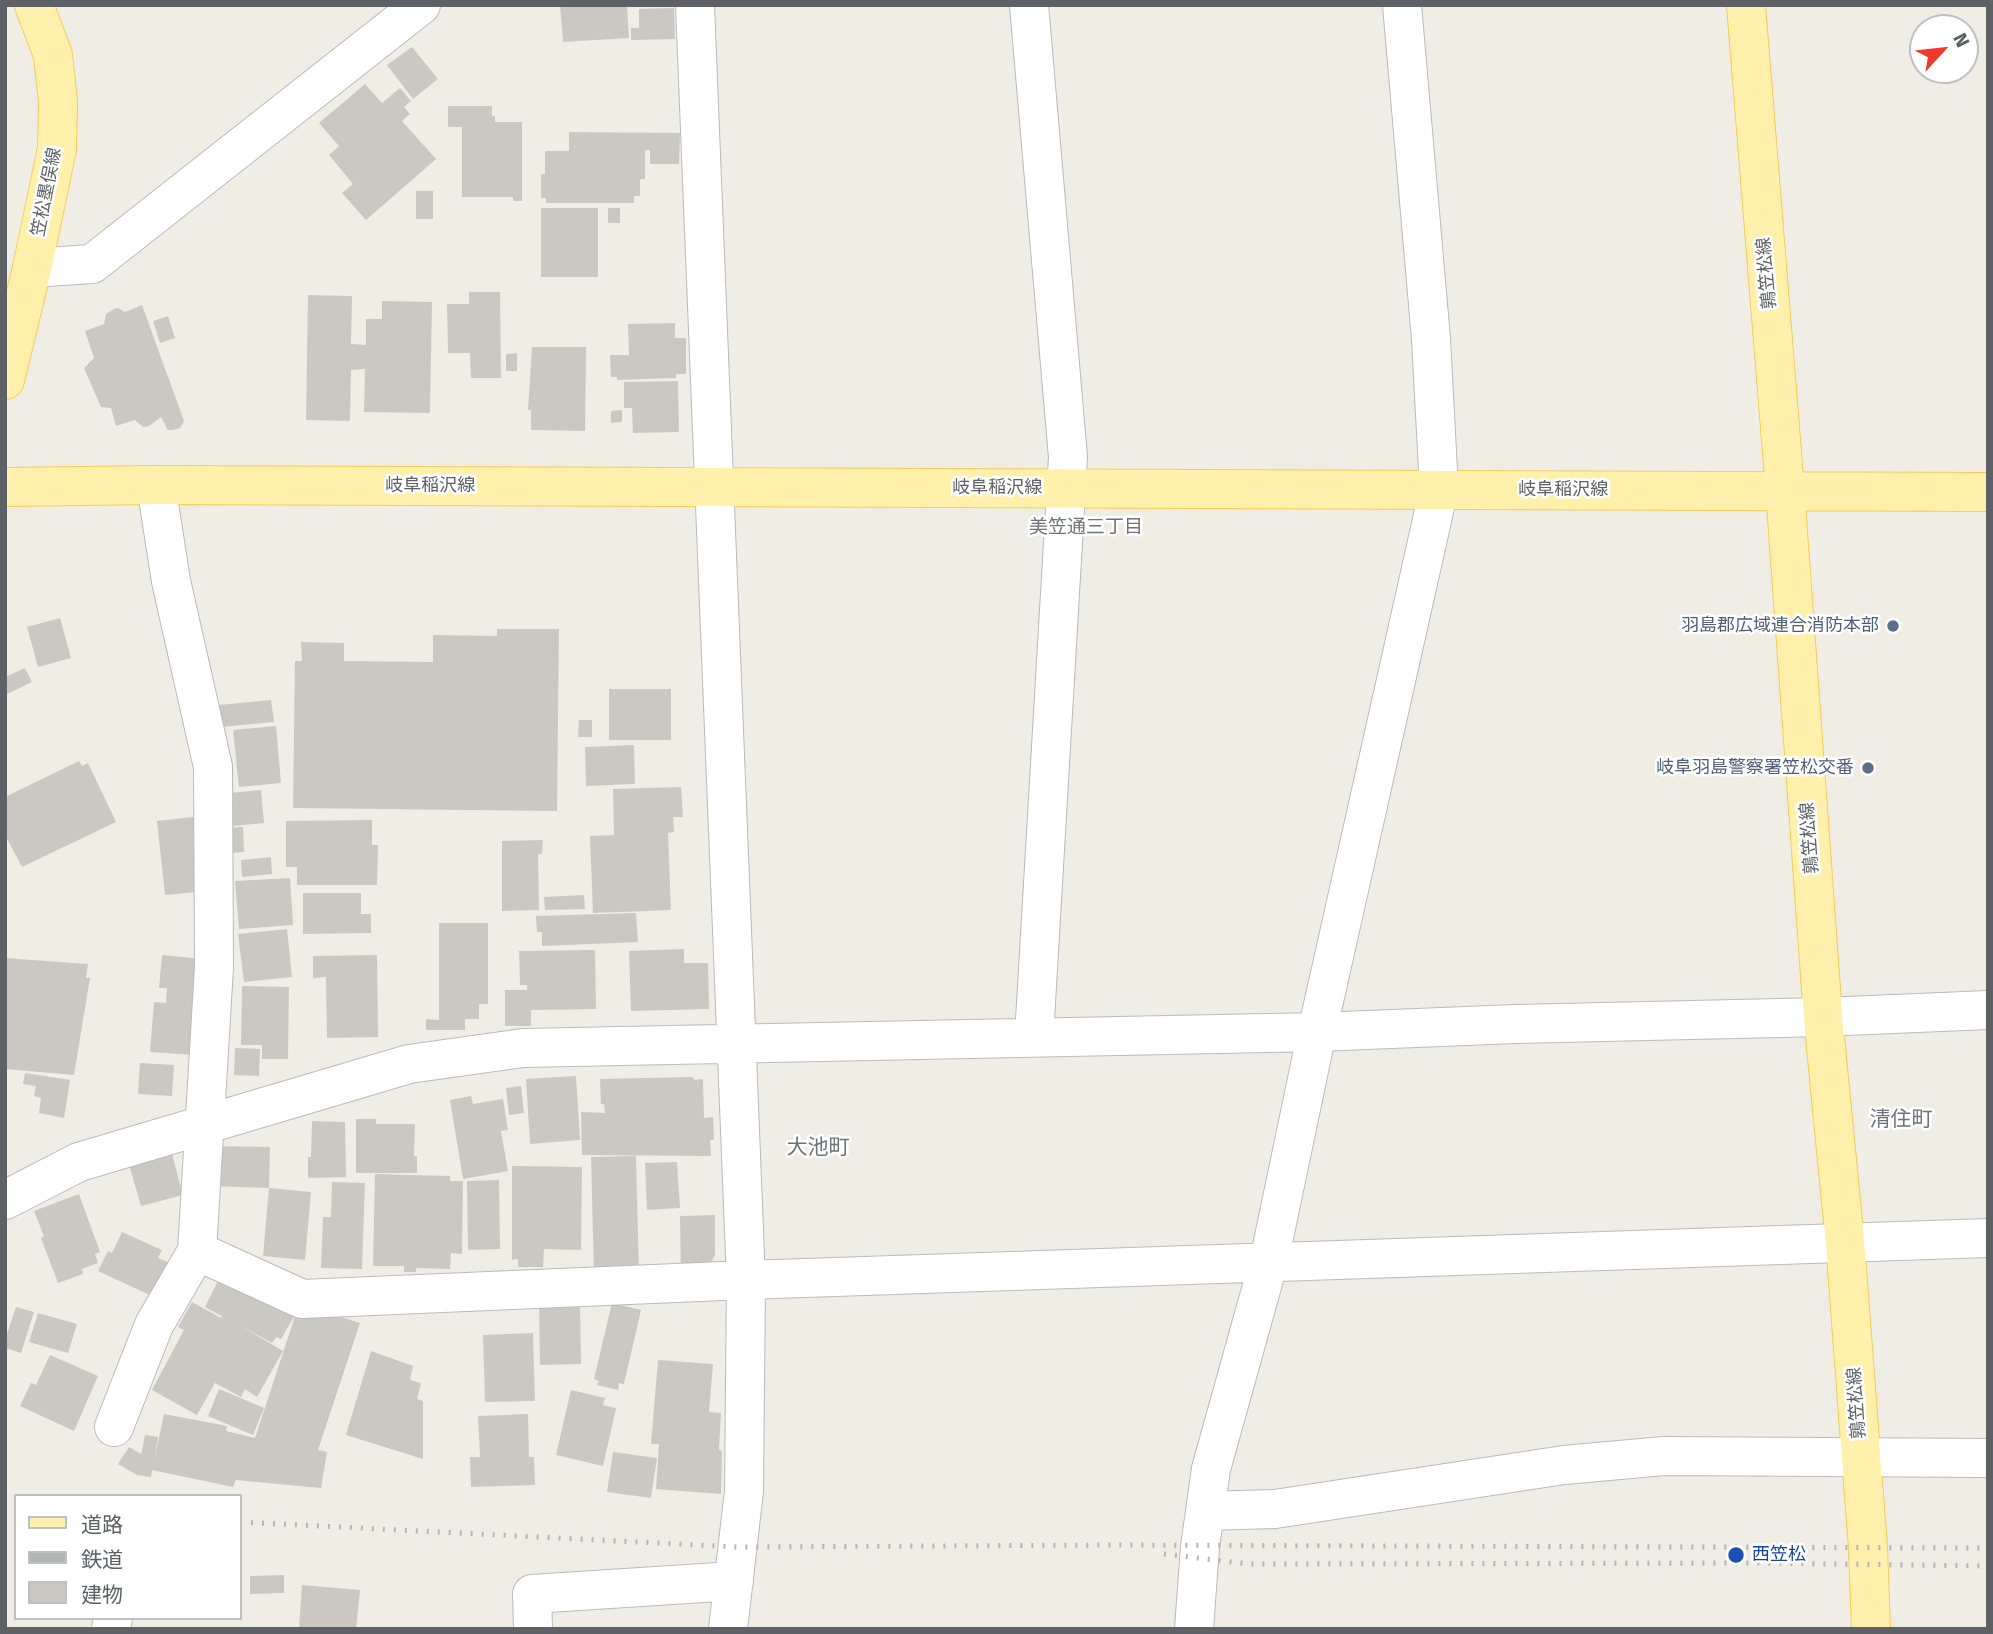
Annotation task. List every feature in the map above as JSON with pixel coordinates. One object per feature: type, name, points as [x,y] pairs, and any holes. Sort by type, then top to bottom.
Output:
[{"type":"main road","name":"笠松墨俣線","points":[[5,380],[33,268],[57,149],[58,102],[53,55],[34,5]]},
{"type":"main road","name":"鶉笠松線","points":[[1746,5],[1823,1017],[1845,1242],[1871,1629]]},
{"type":"main road","name":"岐阜稲沢線","points":[[5,487],[156,485],[1988,492]]},
{"type":"street","points":[[33,268],[92,264],[421,5]]},
{"type":"street","points":[[695,5],[746,1280],[744,1491],[728,1629]]},
{"type":"street","points":[[1029,5],[1067,443],[1067,488],[1034,1037]]},
{"type":"street","points":[[1194,1629],[1200,1547],[1211,1469],[1269,1261],[1439,489],[1431,340],[1402,5]]},
{"type":"street","points":[[114,1427],[154,1325],[197,1251],[214,967],[213,767],[171,581],[156,485]]},
{"type":"street","points":[[5,1200],[79,1163],[204,1124],[409,1064],[523,1048],[1318,1032],[1988,1010]]},
{"type":"street","points":[[197,1251],[302,1299],[1269,1261],[1988,1238]]},
{"type":"street","points":[[1205,1511],[1275,1509],[1564,1465],[1664,1456],[1988,1458]]},
{"type":"street","points":[[533,1629],[532,1594],[734,1581]]},
{"type":"building","points":[[560,5],[627,5],[629,38],[563,42]]},
{"type":"building","points":[[674,8],[675,39],[631,40],[631,28],[639,28],[639,9]]},
{"type":"building","points":[[412,47],[438,79],[413,99],[387,65]]},
{"type":"building","points":[[365,84],[382,103],[400,88],[411,101],[404,107],[410,114],[402,121],[436,159],[366,220],[342,193],[353,184],[329,155],[339,146],[319,123]]},
{"type":"building","points":[[448,106],[492,106],[495,122],[522,122],[522,201],[513,201],[513,197],[462,197],[462,127],[448,127]]},
{"type":"building","points":[[569,132],[680,133],[679,164],[650,164],[650,150],[645,150],[645,179],[640,179],[640,196],[634,196],[634,203],[546,203],[546,198],[541,198],[545,151],[569,151]]},
{"type":"building","points":[[416,191],[433,191],[433,219],[416,219]]},
{"type":"building","points":[[541,208],[598,208],[598,277],[541,277]]},
{"type":"building","points":[[608,208],[620,208],[620,223],[608,223]]},
{"type":"building","points":[[469,292],[500,292],[501,378],[471,378],[470,353],[448,353],[447,304],[469,304]]},
{"type":"building","points":[[308,295],[352,296],[351,344],[366,345],[366,319],[382,319],[382,301],[432,302],[430,413],[364,412],[365,369],[351,370],[350,421],[306,420]]},
{"type":"building","points":[[142,305],[184,421],[180,428],[173,430],[168,430],[161,417],[149,426],[143,427],[135,420],[116,426],[111,408],[101,407],[84,368],[94,358],[85,331],[104,324],[106,314],[114,309],[125,312]]},
{"type":"building","points":[[168,316],[175,338],[160,343],[153,321]]},
{"type":"building","points":[[675,323],[675,338],[686,338],[686,374],[676,374],[676,378],[617,380],[617,377],[611,377],[610,355],[629,355],[628,324]]},
{"type":"building","points":[[532,347],[586,347],[585,431],[531,430],[531,410],[528,410]]},
{"type":"building","points":[[517,353],[517,371],[506,371],[506,354]]},
{"type":"building","points":[[678,381],[679,432],[633,433],[632,408],[624,408],[624,382]]},
{"type":"building","points":[[622,410],[622,422],[611,423],[611,411]]},
{"type":"building","points":[[60,618],[71,658],[38,667],[27,627]]},
{"type":"building","points":[[497,629],[559,629],[557,811],[293,808],[295,661],[302,661],[301,642],[344,643],[344,661],[433,662],[433,635],[497,636]]},
{"type":"building","points":[[25,668],[32,682],[5,695],[5,677]]},
{"type":"building","points":[[609,689],[671,689],[671,740],[609,740]]},
{"type":"building","points":[[271,700],[274,722],[221,727],[219,705]]},
{"type":"building","points":[[579,720],[592,720],[592,737],[578,737]]},
{"type":"building","points":[[276,726],[281,783],[239,787],[233,730]]},
{"type":"building","points":[[634,745],[635,784],[586,786],[585,747]]},
{"type":"building","points":[[79,761],[82,766],[88,763],[116,822],[22,867],[5,835],[5,797]]},
{"type":"building","points":[[681,787],[683,817],[673,817],[674,832],[668,833],[671,910],[593,913],[590,836],[614,835],[613,789]]},
{"type":"building","points":[[261,790],[264,823],[232,826],[229,793]]},
{"type":"building","points":[[201,816],[209,891],[165,895],[157,821]]},
{"type":"building","points":[[372,820],[372,845],[378,845],[377,885],[297,885],[297,867],[286,867],[286,821]]},
{"type":"building","points":[[243,827],[244,852],[228,853],[227,828]]},
{"type":"building","points":[[543,840],[542,854],[538,854],[539,910],[502,911],[502,841]]},
{"type":"building","points":[[271,857],[272,874],[242,877],[241,860]]},
{"type":"building","points":[[290,878],[293,925],[239,929],[235,881]]},
{"type":"building","points":[[303,893],[361,893],[361,914],[371,914],[371,933],[303,934]]},
{"type":"building","points":[[584,895],[585,909],[545,910],[544,897]]},
{"type":"building","points":[[636,913],[638,942],[542,946],[542,932],[537,932],[536,916]]},
{"type":"building","points":[[439,923],[488,923],[488,1004],[479,1004],[479,1019],[465,1019],[465,1030],[426,1030],[426,1019],[439,1020]]},
{"type":"building","points":[[287,929],[292,977],[244,982],[238,934]]},
{"type":"building","points":[[684,949],[684,963],[708,963],[709,1009],[631,1011],[629,951]]},
{"type":"building","points":[[595,950],[596,1009],[531,1010],[531,1026],[505,1026],[505,990],[527,990],[527,985],[520,985],[519,951]]},
{"type":"building","points":[[162,955],[203,959],[194,1055],[150,1052],[154,1002],[166,1003],[167,988],[159,988]]},
{"type":"building","points":[[377,955],[378,1037],[327,1038],[326,977],[313,978],[313,956]]},
{"type":"building","points":[[5,958],[88,964],[86,978],[90,978],[74,1075],[5,1069]]},
{"type":"building","points":[[242,986],[289,987],[288,1059],[262,1059],[262,1045],[241,1045]]},
{"type":"building","points":[[235,1048],[260,1049],[259,1076],[234,1075]]},
{"type":"building","points":[[140,1063],[174,1065],[172,1096],[138,1094]]},
{"type":"building","points":[[25,1073],[70,1080],[64,1118],[39,1113],[41,1098],[34,1096],[36,1086],[23,1084]]},
{"type":"building","points":[[576,1076],[580,1140],[530,1144],[526,1079]]},
{"type":"building","points":[[693,1077],[694,1080],[703,1079],[704,1118],[713,1117],[714,1140],[710,1140],[711,1156],[582,1155],[581,1112],[605,1113],[604,1104],[601,1104],[600,1079]]},
{"type":"building","points":[[521,1086],[524,1113],[509,1115],[506,1088]]},
{"type":"building","points":[[471,1096],[473,1104],[503,1099],[508,1130],[501,1131],[508,1171],[463,1179],[450,1100]]},
{"type":"building","points":[[356,1119],[376,1119],[376,1124],[415,1124],[414,1156],[417,1156],[417,1173],[356,1173]]},
{"type":"building","points":[[312,1121],[345,1122],[346,1177],[308,1178]]},
{"type":"building","points":[[210,1146],[270,1147],[269,1188],[210,1186]]},
{"type":"building","points":[[172,1154],[183,1195],[141,1206],[129,1165]]},
{"type":"building","points":[[636,1156],[639,1273],[594,1274],[591,1157]]},
{"type":"building","points":[[677,1162],[680,1208],[647,1210],[645,1163]]},
{"type":"building","points":[[512,1166],[582,1167],[581,1250],[544,1249],[543,1267],[518,1267],[518,1259],[512,1260]]},
{"type":"building","points":[[375,1174],[450,1176],[450,1181],[463,1181],[462,1254],[451,1253],[450,1269],[416,1268],[416,1272],[404,1272],[404,1266],[373,1266]]},
{"type":"building","points":[[499,1180],[500,1249],[468,1250],[467,1181]]},
{"type":"building","points":[[332,1182],[365,1183],[362,1269],[321,1268],[323,1217],[331,1217]]},
{"type":"building","points":[[269,1188],[311,1192],[305,1260],[263,1256]]},
{"type":"building","points":[[79,1194],[100,1252],[95,1254],[98,1263],[82,1269],[83,1274],[58,1283],[34,1211]]},
{"type":"building","points":[[715,1215],[715,1255],[706,1273],[681,1274],[680,1216]]},
{"type":"building","points":[[122,1232],[162,1250],[158,1258],[170,1263],[154,1297],[98,1271],[108,1251],[112,1253]]},
{"type":"building","points":[[220,1277],[296,1313],[281,1339],[276,1337],[272,1343],[239,1325],[283,1351],[257,1397],[245,1389],[241,1397],[215,1383],[197,1415],[152,1390],[184,1330],[178,1327],[192,1302],[221,1318],[222,1316],[205,1307]]},
{"type":"building","points":[[612,1303],[641,1310],[624,1384],[619,1383],[618,1390],[597,1385],[599,1381],[594,1379]]},
{"type":"building","points":[[299,1304],[360,1323],[318,1450],[327,1452],[321,1488],[236,1480],[233,1487],[152,1470],[151,1477],[137,1475],[118,1464],[129,1447],[141,1454],[145,1435],[158,1437],[154,1461],[164,1414],[227,1426],[226,1431],[255,1438]]},
{"type":"building","points":[[580,1304],[581,1364],[540,1365],[539,1305]]},
{"type":"building","points":[[16,1307],[34,1312],[21,1353],[5,1348]]},
{"type":"building","points":[[38,1313],[77,1324],[68,1353],[29,1342]]},
{"type":"building","points":[[533,1333],[535,1401],[485,1402],[483,1335]]},
{"type":"building","points":[[371,1351],[413,1366],[410,1380],[421,1383],[417,1399],[423,1401],[423,1459],[346,1435]]},
{"type":"building","points":[[50,1355],[98,1376],[74,1431],[20,1406],[31,1383],[36,1385]]},
{"type":"building","points":[[658,1360],[713,1364],[709,1412],[721,1413],[721,1494],[656,1489],[659,1444],[651,1444]]},
{"type":"building","points":[[219,1389],[264,1408],[253,1435],[208,1416]]},
{"type":"building","points":[[571,1390],[605,1398],[603,1405],[616,1408],[603,1466],[556,1455]]},
{"type":"building","points":[[528,1414],[529,1457],[534,1457],[535,1485],[471,1487],[470,1457],[480,1457],[478,1416]]},
{"type":"building","points":[[613,1452],[657,1458],[651,1498],[607,1492]]},
{"type":"building","points":[[284,1575],[284,1593],[250,1594],[250,1576]]},
{"type":"building","points":[[302,1585],[360,1590],[356,1629],[299,1629]]},
{"type":"railway","points":[[5,1511],[14,1511]]},
{"type":"railway","points":[[242,1522],[737,1547],[1113,1545],[1988,1548]]},
{"type":"railway","points":[[1164,1554],[1248,1564],[1755,1563],[1988,1566]]},
{"type":"place","name":"羽島郡広域連合消防本部","points":[[1893,626]]},
{"type":"place","name":"岐阜羽島警察署笠松交番","points":[[1868,768]]},
{"type":"place","name":"西笠松","points":[[1736,1555]]},
{"type":"district","name":"美笠通三丁目","points":[[1086,528]]},
{"type":"district","name":"清住町","points":[[1901,1120]]},
{"type":"district","name":"大池町","points":[[818,1148]]}]
